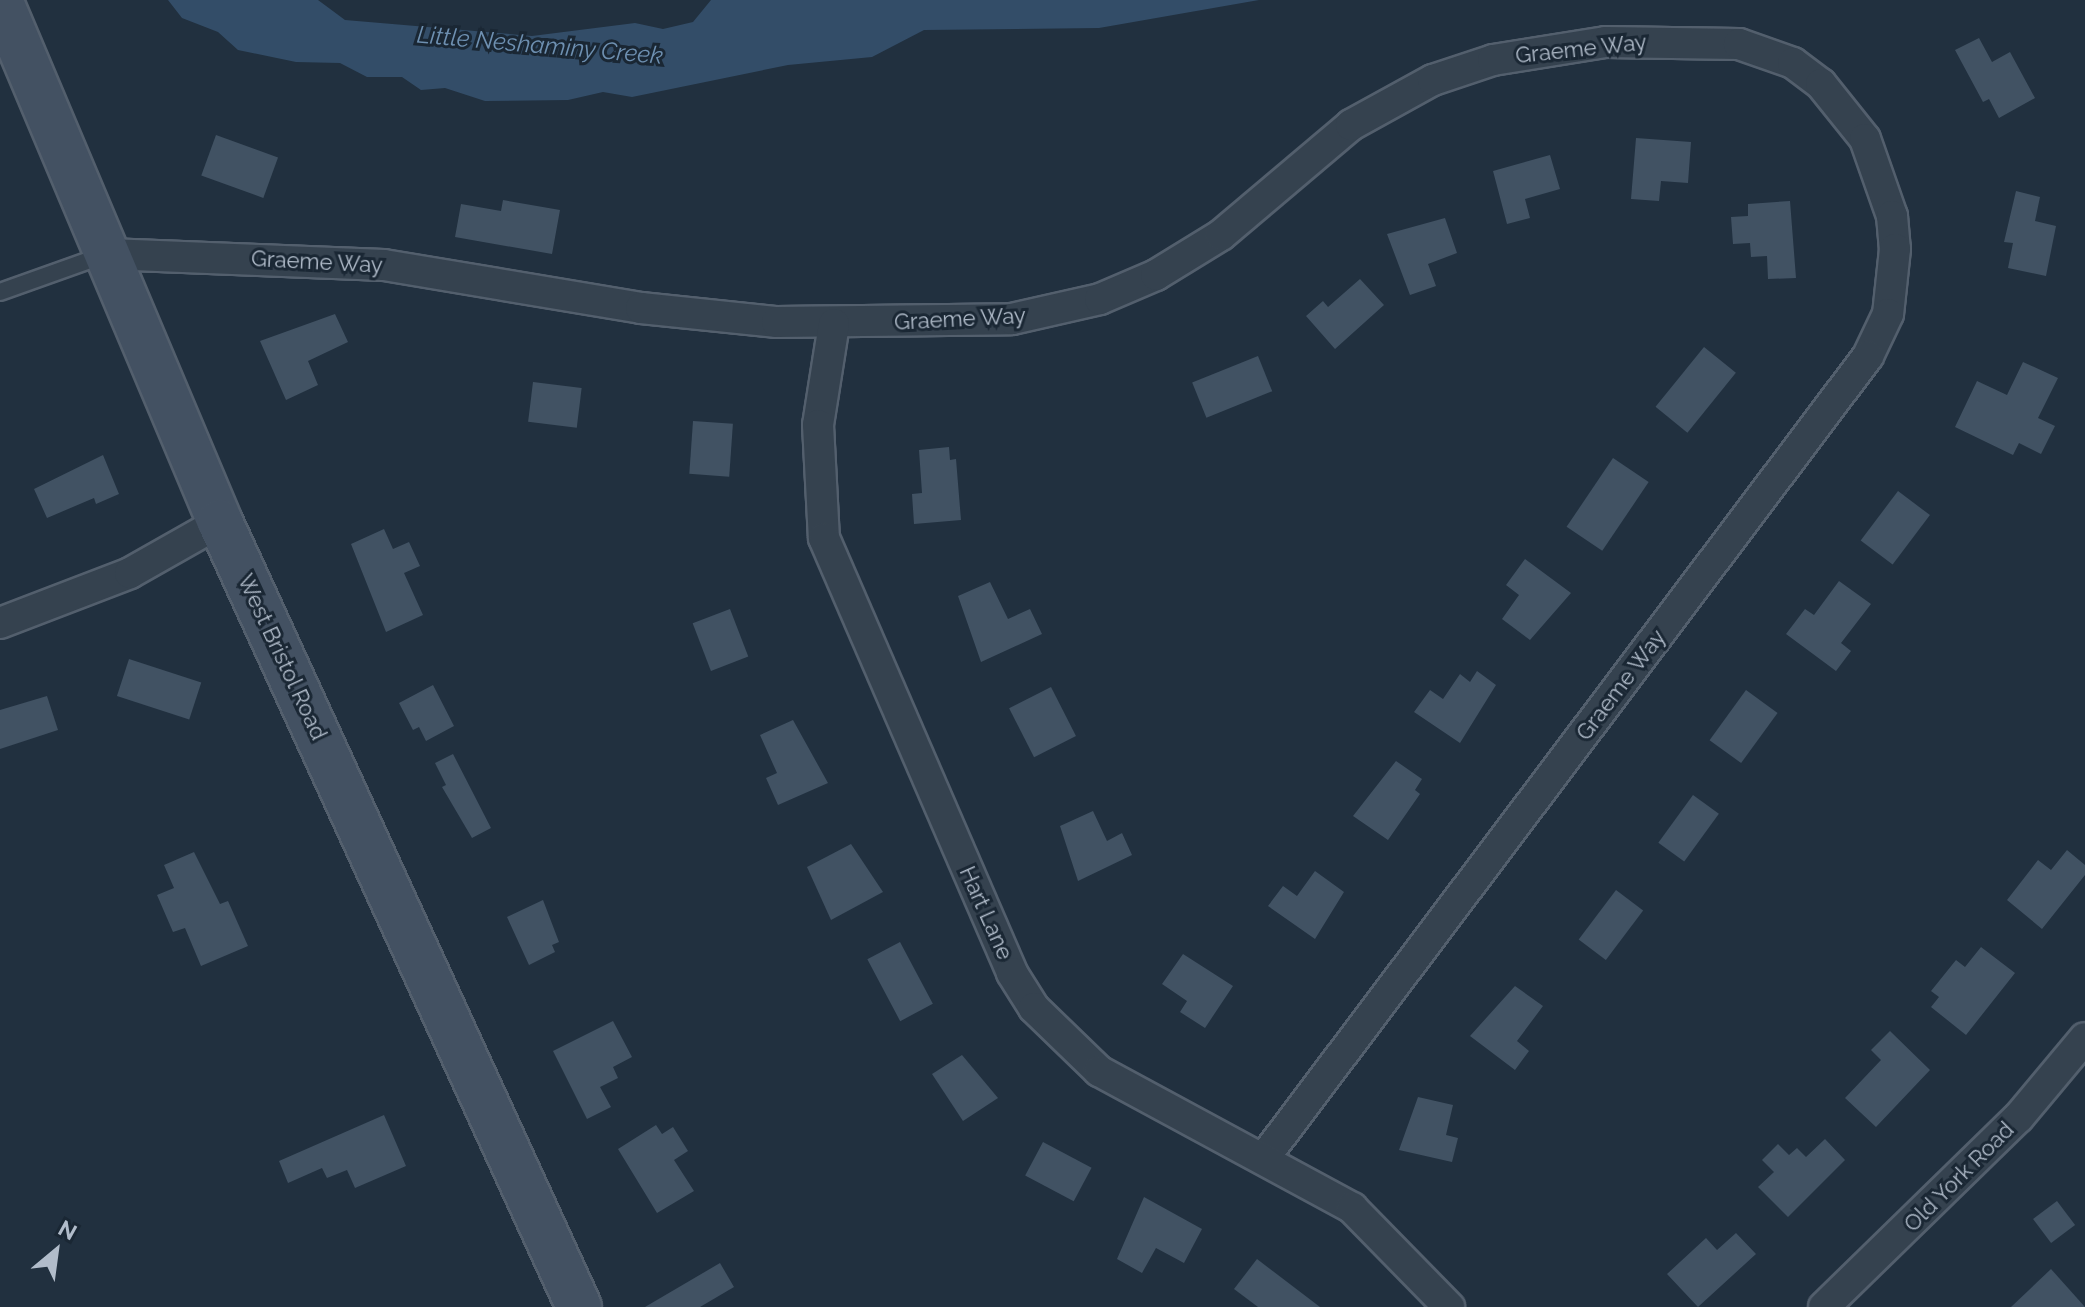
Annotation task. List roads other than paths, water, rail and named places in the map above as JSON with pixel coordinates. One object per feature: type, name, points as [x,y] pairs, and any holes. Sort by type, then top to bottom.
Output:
[{"type":"main road","name":"West Bristol Road","points":[[0,0],[220,522],[579,1307]]},
{"type":"street","name":"Graeme Way","points":[[108,254],[384,265],[641,308],[834,324],[1012,319],[1100,299],[1156,275],[1207,245],[1326,143],[1378,108],[1433,80],[1493,60],[1549,49],[1663,40],[1739,44],[1793,63],[1821,84],[1865,139],[1882,181],[1895,249],[1888,314],[1868,356],[1264,1158]]},
{"type":"street","name":"Hart Lane","points":[[834,324],[818,425],[824,538],[1012,973],[1034,1008],[1099,1071],[1352,1208],[1449,1307]]},
{"type":"street","points":[[0,623],[130,573],[220,522]]},
{"type":"street","name":"Old York Road","points":[[1824,1307],[2018,1118],[2085,1038]]},
{"type":"lane","points":[[0,292],[108,254]]},
{"type":"water","name":"Little Neshaminy Creek","points":[[168,0],[318,0],[345,20],[532,36],[635,23],[663,29],[693,22],[711,0],[1259,0],[1099,28],[924,30],[872,57],[788,65],[632,97],[603,92],[568,100],[485,101],[445,88],[421,90],[402,77],[367,77],[340,63],[296,62],[238,50],[218,32],[182,18]]}]
